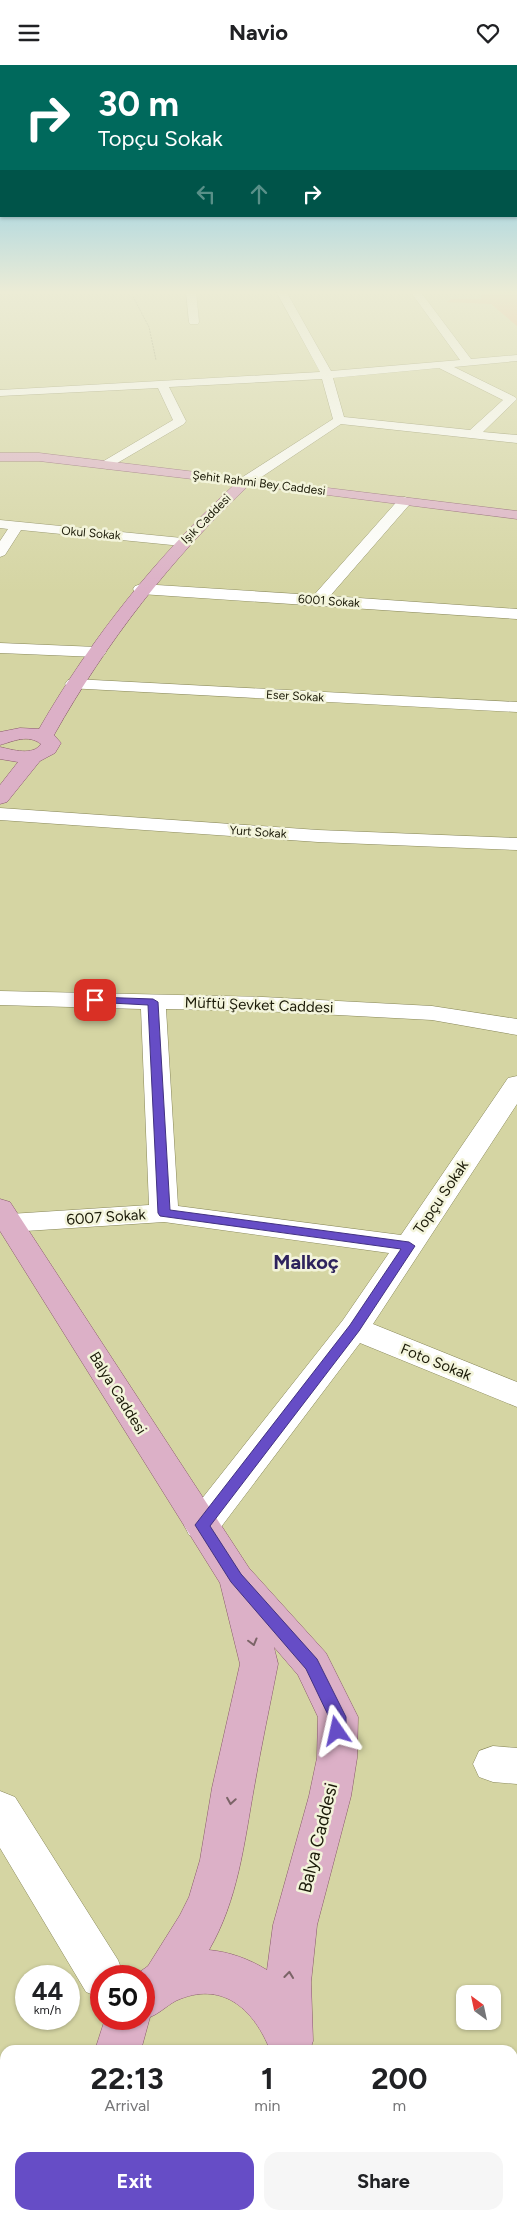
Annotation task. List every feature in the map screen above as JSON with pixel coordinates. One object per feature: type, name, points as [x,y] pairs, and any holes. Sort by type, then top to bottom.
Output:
[{"type":"main road","name":"Şehit Rahmi Bey Caddesi","points":[[0,457],[40,457],[246,481],[516,516]]},
{"type":"main road","name":"Işık Caddesi","points":[[44,736],[74,684],[141,589],[182,542],[246,481]]},
{"type":"main road","name":"Işık Caddesi","points":[[4,737],[74,684]]},
{"type":"main road","name":"Işık Caddesi","points":[[0,798],[34,755],[42,753],[50,746],[48,739],[44,736],[27,733],[4,737]]},
{"type":"main road","points":[[0,753],[15,757],[34,755]]},
{"type":"main road","name":"Balya Caddesi","points":[[5,1215],[236,1578],[312,1664],[338,1717],[337,1758],[330,1796],[295,1925],[288,1982],[290,2045]]},
{"type":"main road","name":"Balya Caddesi","points":[[155,1989],[196,1930],[210,1900],[222,1860],[233,1788],[258,1665],[236,1578]]},
{"type":"main road","name":"Balya Caddesi","points":[[155,1990],[191,1973],[218,1972],[243,1980],[265,1995],[282,2017],[290,2045]]},
{"type":"main road","points":[[120,2045],[124,2030]]},
{"type":"street","points":[[0,393],[29,392]]},
{"type":"street","points":[[107,465],[180,421],[165,392]]},
{"type":"street","points":[[332,392],[339,419],[517,439]]},
{"type":"street","points":[[473,434],[514,399],[498,392]]},
{"type":"street","name":"Işık Caddesi","points":[[246,481],[339,419]]},
{"type":"street","points":[[318,600],[405,501]]},
{"type":"street","name":"Okul Sokak","points":[[0,524],[182,542]]},
{"type":"street","points":[[0,552],[17,526]]},
{"type":"street","name":"6001 Sokak","points":[[141,589],[489,611],[517,615]]},
{"type":"street","points":[[0,648],[97,651]]},
{"type":"street","name":"Eser Sokak","points":[[74,684],[517,707]]},
{"type":"street","name":"Yurt Sokak","points":[[0,814],[318,836],[517,844]]},
{"type":"street","name":"Müftü Şevket Caddesi","points":[[0,998],[432,1013],[517,1027]]},
{"type":"street","points":[[153,1002],[164,1213]]},
{"type":"street","name":"Topçu Sokak","points":[[202,1525],[354,1328],[517,1084]]},
{"type":"street","name":"6007 Sokak","points":[[5,1215],[164,1213],[409,1246]]},
{"type":"street","name":"Foto Sokak","points":[[354,1328],[517,1395]]},
{"type":"street","points":[[0,1810],[95,1965]]},
{"type":"district","name":"Malkoç","points":[[306,1262]]},
{"type":"route","points":[[95,1000],[153,1002],[164,1213],[409,1246],[354,1328],[202,1525],[236,1578],[312,1664],[338,1717],[337,1731]]}]
